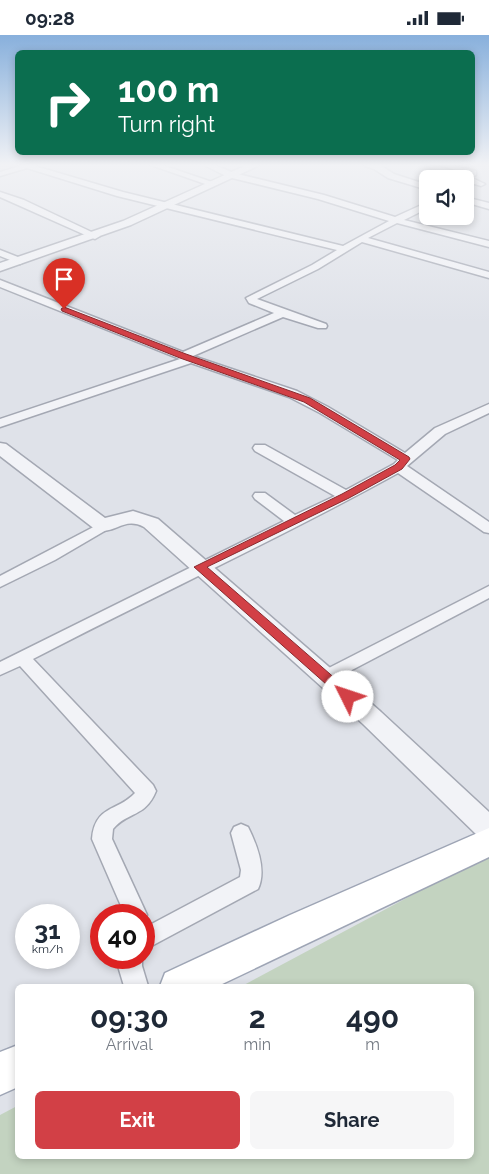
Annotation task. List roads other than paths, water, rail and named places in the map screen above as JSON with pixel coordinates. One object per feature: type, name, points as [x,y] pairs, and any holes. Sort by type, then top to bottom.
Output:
[{"type":"main road","points":[[183,984],[489,842]]},
{"type":"main road","points":[[0,1074],[15,1066]]},
{"type":"street","points":[[56,217],[94,235]]},
{"type":"street","points":[[0,267],[94,235],[139,217]]},
{"type":"street","points":[[213,217],[345,249]]},
{"type":"street","points":[[386,217],[489,245]]},
{"type":"street","points":[[322,326],[283,313],[253,301],[251,298],[315,267],[401,217]]},
{"type":"street","points":[[361,239],[489,275]]},
{"type":"street","points":[[0,253],[20,261]]},
{"type":"street","points":[[0,283],[187,358],[307,400],[402,463],[489,529]]},
{"type":"street","points":[[0,423],[187,358],[283,313]]},
{"type":"street","points":[[0,669],[200,567],[346,496],[402,463],[440,431],[486,412]]},
{"type":"street","points":[[0,448],[103,526]]},
{"type":"street","points":[[260,448],[346,496]]},
{"type":"street","points":[[260,496],[294,521]]},
{"type":"street","points":[[0,582],[50,557],[103,526],[128,516],[145,519],[372,718],[489,829]]},
{"type":"street","points":[[325,677],[489,591]]},
{"type":"street","points":[[22,659],[146,791],[142,800],[111,817],[105,823],[102,831],[102,839],[131,904]]},
{"type":"street","points":[[155,932],[250,882],[252,869],[241,833]]},
{"type":"street","points":[[131,969],[135,984]]}]
